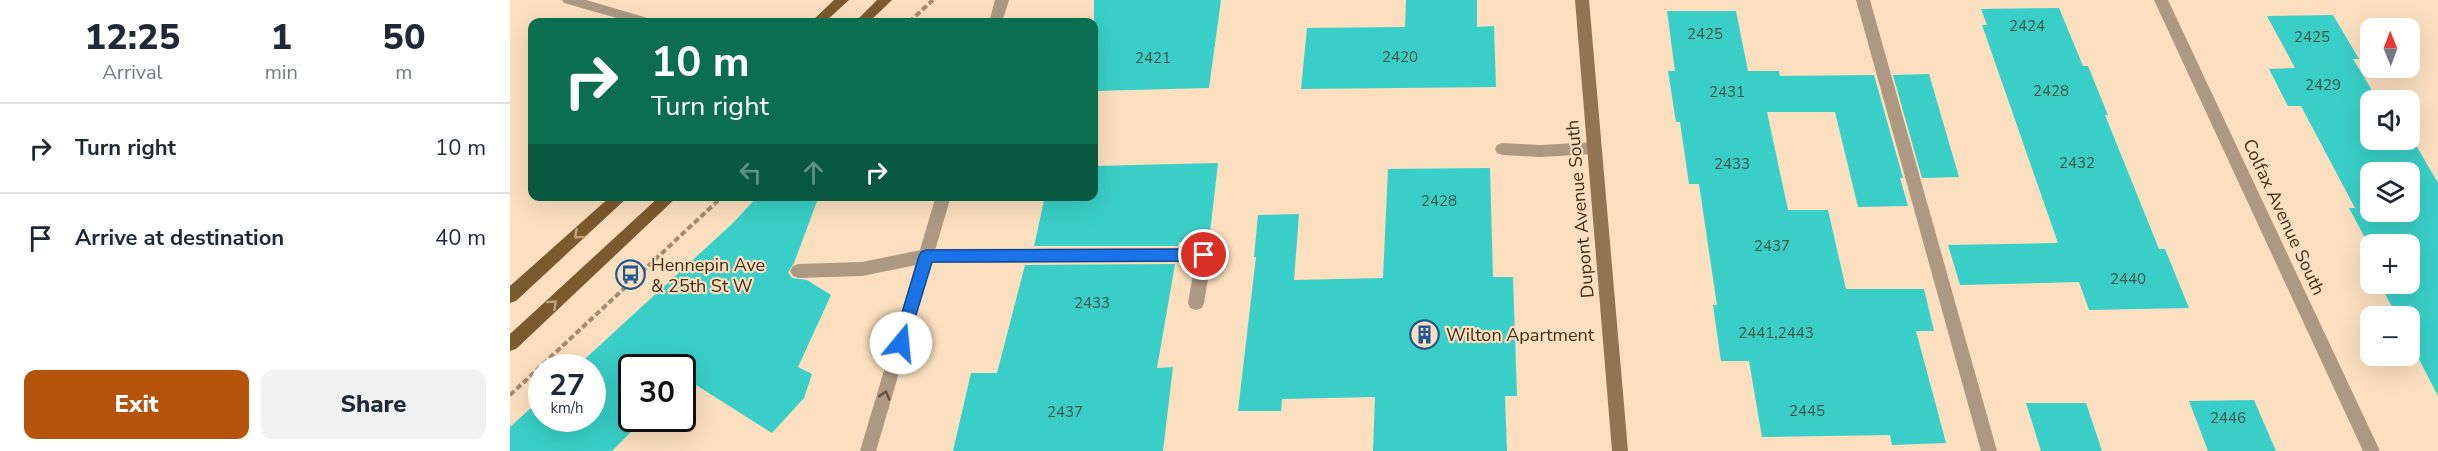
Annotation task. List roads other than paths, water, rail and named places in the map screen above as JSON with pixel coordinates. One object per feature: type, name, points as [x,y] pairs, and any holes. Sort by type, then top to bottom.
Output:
[{"type":"main road","points":[[822,18],[842,0]]},
{"type":"main road","points":[[865,18],[885,0]]},
{"type":"main road","points":[[510,296],[616,201]]},
{"type":"main road","points":[[510,344],[666,201]]},
{"type":"street","points":[[569,0],[632,18]]},
{"type":"street","points":[[997,18],[1002,0]]},
{"type":"street","name":"Dupont Avenue South","points":[[1582,0],[1620,451]]},
{"type":"street","points":[[1863,0],[1989,451]]},
{"type":"street","name":"Colfax Avenue South","points":[[2161,0],[2372,451]]},
{"type":"street","points":[[1502,149],[1540,151],[1594,148]]},
{"type":"street","points":[[868,451],[942,201]]},
{"type":"street","points":[[798,271],[862,269],[926,256],[1204,255],[1196,303]]},
{"type":"place","name":"Hennepin Ave & 25th St W","points":[[630,275]]},
{"type":"place","name":"Wilton Apartment","points":[[1425,335]]}]
